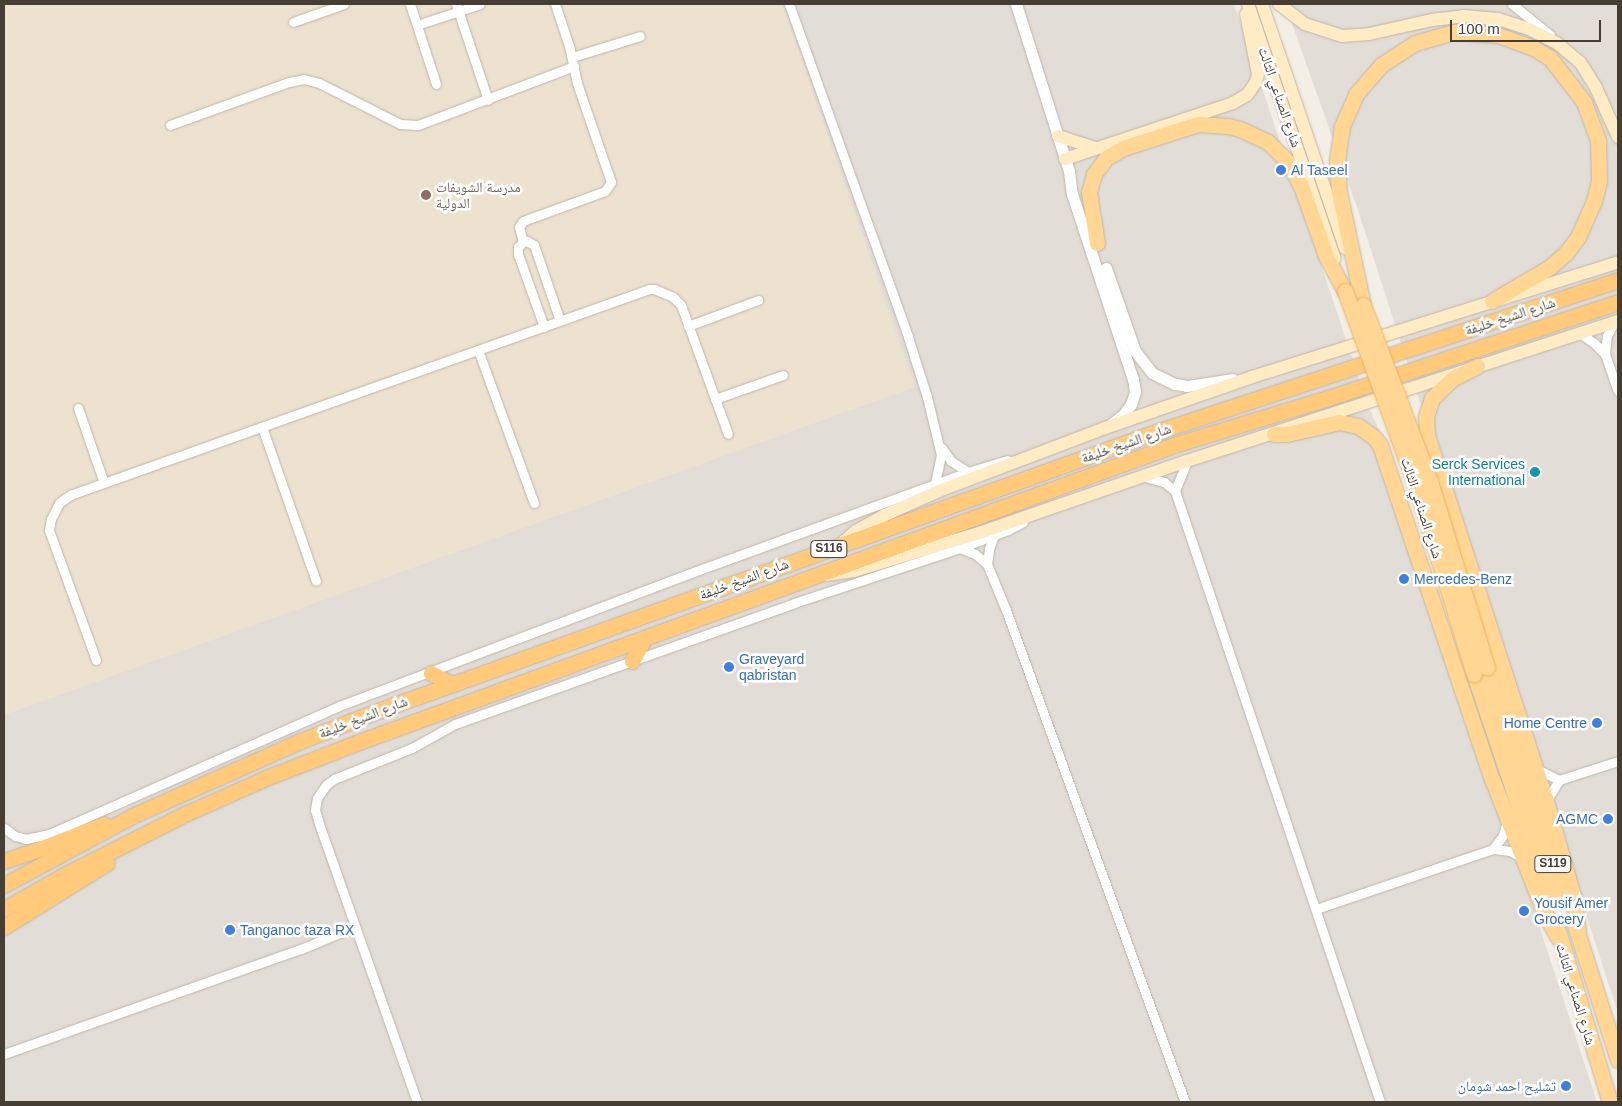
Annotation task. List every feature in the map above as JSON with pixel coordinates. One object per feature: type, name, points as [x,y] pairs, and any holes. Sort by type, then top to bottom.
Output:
[{"type":"highway","name":"شارع الشيخ خليفة","points":[[4,885],[132,816],[298,742],[451,684],[1156,432],[1618,280]]},
{"type":"highway","name":"شارع الشيخ خليفة","points":[[4,909],[132,840],[239,789],[301,764],[1174,445],[1337,395],[1618,302]]},
{"type":"highway","points":[[632,661],[644,638]]},
{"type":"highway","points":[[431,673],[451,684]]},
{"type":"highway","points":[[4,861],[93,828],[132,816]]},
{"type":"highway","points":[[4,927],[119,856],[132,840]]},
{"type":"main road","points":[[1067,165],[1095,148],[1233,103],[1247,95],[1256,82],[1258,74],[1247,25],[1248,4]]},
{"type":"main road","name":"شارع الصناعي الثالث","points":[[1248,4],[1313,207],[1326,256],[1345,291],[1480,670],[1578,931],[1618,1060]]},
{"type":"main road","name":"شارع الصناعي الثالث","points":[[1262,4],[1335,197],[1363,305],[1430,481],[1480,670],[1549,897],[1558,937],[1610,1102]]},
{"type":"main road","points":[[1278,4],[1305,24],[1342,36],[1369,34],[1432,20],[1463,16],[1498,19],[1531,30],[1557,43],[1580,62],[1588,74],[1618,137]]},
{"type":"main road","name":"شارع الصناعي الثالث","points":[[1335,197],[1338,144],[1348,110],[1367,80],[1397,53],[1434,36],[1454,32],[1478,33],[1516,40],[1550,58],[1572,84],[1592,120],[1600,161],[1594,201],[1578,237],[1566,253],[1550,267],[1492,301]]},
{"type":"main road","name":"شارع الصناعي الثالث","points":[[1097,243],[1089,199],[1091,183],[1099,165],[1110,155],[1123,148],[1199,124],[1214,124],[1240,129],[1268,142],[1288,162],[1313,207]]},
{"type":"main road","points":[[1058,136],[1095,148]]},
{"type":"main road","points":[[841,545],[856,531],[885,515],[939,491],[1105,428],[1252,377],[1618,262]]},
{"type":"main road","points":[[816,576],[854,571],[1028,516],[1187,461],[1616,322]]},
{"type":"main road","points":[[1477,366],[1452,379],[1438,390],[1428,407],[1425,426],[1546,801],[1573,895],[1578,931]]},
{"type":"main road","points":[[1274,434],[1287,434],[1339,422],[1358,426],[1380,445],[1492,779],[1545,914],[1558,937]]},
{"type":"street","points":[[293,22],[344,4]]},
{"type":"street","points":[[410,4],[436,84]]},
{"type":"street","points":[[417,25],[457,7],[480,4]]},
{"type":"street","points":[[523,242],[519,230],[523,221],[606,191],[611,182],[577,83],[573,62],[555,4]]},
{"type":"street","points":[[789,4],[908,337],[940,446],[941,465],[935,483]]},
{"type":"street","points":[[1016,4],[1067,165],[1072,194],[1134,386],[1134,398],[1128,409],[1105,428]]},
{"type":"street","points":[[1512,4],[1557,43]]},
{"type":"street","points":[[457,7],[488,100]]},
{"type":"street","points":[[170,125],[288,82],[304,79],[319,83],[392,121],[409,125],[427,122],[488,100],[573,62],[640,36]]},
{"type":"street","points":[[1067,165],[1075,181],[1135,351],[1152,373],[1175,384],[1187,386],[1252,377]]},
{"type":"street","points":[[523,242],[527,241],[534,245],[560,321]]},
{"type":"street","points":[[523,242],[517,251],[544,326]]},
{"type":"street","points":[[530,288],[547,282]]},
{"type":"street","points":[[96,660],[49,530],[51,519],[59,503],[66,497],[104,483],[544,326],[654,289],[679,302],[728,434]]},
{"type":"street","points":[[688,326],[758,300]]},
{"type":"street","points":[[1605,354],[1607,336],[1616,322]]},
{"type":"street","points":[[1581,334],[1605,354],[1618,391]]},
{"type":"street","points":[[478,350],[534,503]]},
{"type":"street","points":[[715,399],[782,375]]},
{"type":"street","points":[[78,408],[104,483]]},
{"type":"street","points":[[262,427],[316,582]]},
{"type":"street","points":[[940,446],[951,461],[968,472]]},
{"type":"street","points":[[4,828],[15,836],[26,839],[49,834],[339,706],[935,483],[1006,460],[1032,456]]},
{"type":"street","points":[[1187,461],[1176,491],[1380,1102]]},
{"type":"street","points":[[1143,477],[1157,479],[1176,491]]},
{"type":"street","points":[[416,1102],[319,823],[315,810],[320,791],[334,779],[412,748],[456,724],[960,548],[1018,526],[1028,516]]},
{"type":"street","points":[[994,534],[988,549],[987,564],[1006,610],[1185,1102]]},
{"type":"street","points":[[960,548],[975,554],[987,564]]},
{"type":"street","points":[[1546,801],[1558,780],[1618,761]]},
{"type":"street","points":[[1535,768],[1558,780]]},
{"type":"street","points":[[1493,849],[1503,835],[1507,819]]},
{"type":"street","points":[[1316,910],[1493,849],[1510,851],[1524,860]]},
{"type":"street","points":[[4,1054],[301,949],[354,927]]},
{"type":"shaded area","points":[[4,4],[1234,4],[1369,408],[1393,461],[1519,864],[1597,1102],[4,1102]]},
{"type":"shaded area","name":"مدرسة الشويفات الدولية","points":[[4,4],[782,4],[915,387],[4,715]]},
{"type":"shaded area","points":[[1285,4],[1618,4],[1618,1013],[1358,210]]},
{"type":"place","name":"Al Taseel","points":[[1281,170]]},
{"type":"place","name":"مدرسة الشويفات الدولية","points":[[426,195]]},
{"type":"place","name":"Serck Services International","points":[[1535,472]]},
{"type":"place","name":"Mercedes-Benz","points":[[1404,579]]},
{"type":"place","name":"Graveyard qabristan","points":[[729,667]]},
{"type":"place","name":"Home Centre","points":[[1597,723]]},
{"type":"place","name":"AGMC","points":[[1608,819]]},
{"type":"place","name":"Yousif Amer Grocery","points":[[1524,911]]},
{"type":"place","name":"Tanganoc taza RX","points":[[230,930]]},
{"type":"place","name":"تشليح احمد شومان","points":[[1566,1086]]}]
